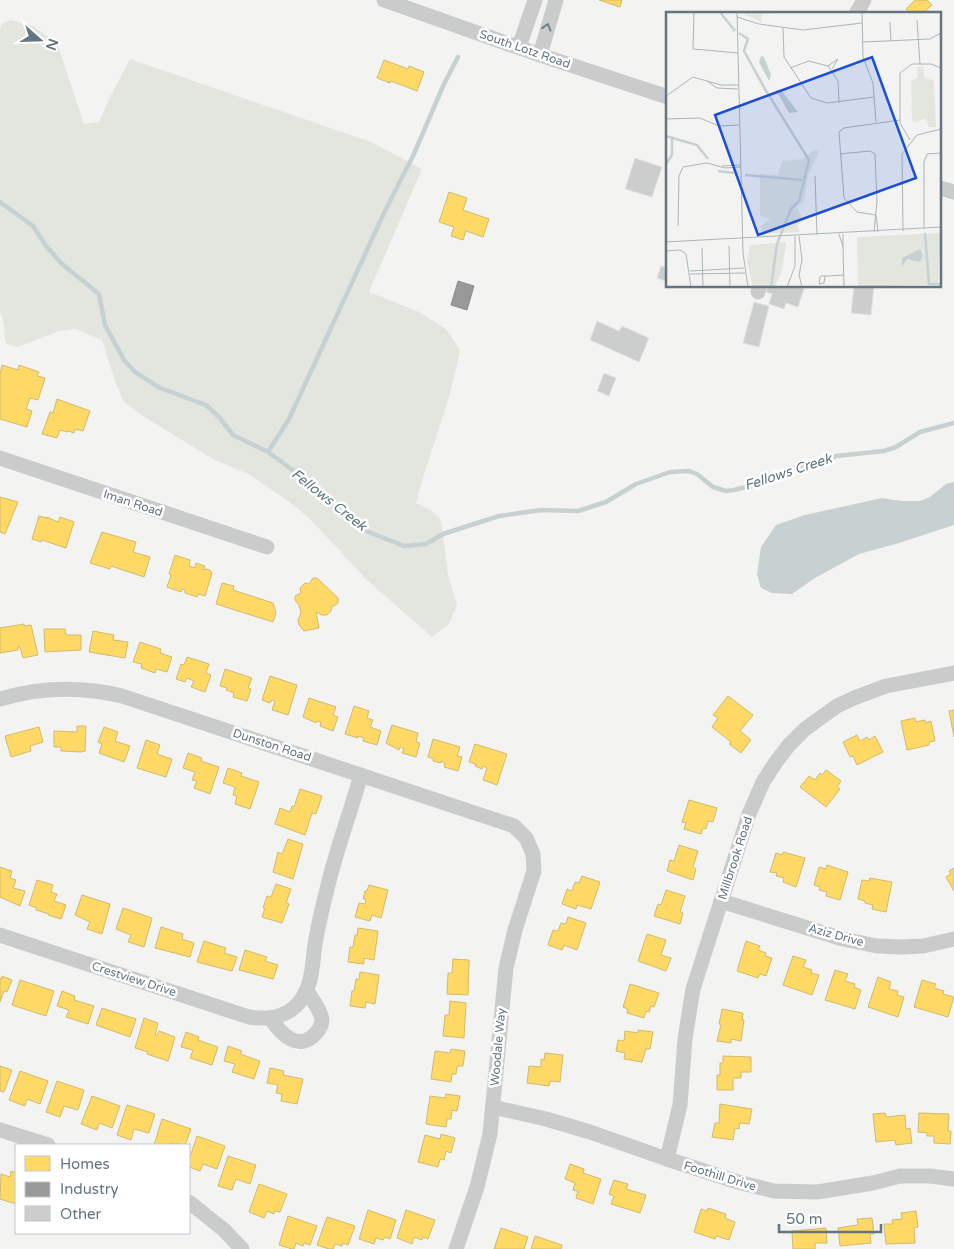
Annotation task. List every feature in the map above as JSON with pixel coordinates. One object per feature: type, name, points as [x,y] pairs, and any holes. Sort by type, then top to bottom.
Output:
[{"type":"street","name":"South Lotz Road","points":[[384,0],[666,96]]},
{"type":"street","points":[[519,47],[535,0]]},
{"type":"street","points":[[540,54],[556,0]]},
{"type":"street","points":[[857,12],[864,0]]},
{"type":"street","name":"Iman Road","points":[[0,458],[266,547]]},
{"type":"street","name":"Millbrook Road","points":[[667,1160],[680,1105],[684,1039],[690,1003],[721,901],[756,798],[776,762],[789,744],[805,729],[837,706],[886,686],[954,673]]},
{"type":"street","name":"Dunston Road","points":[[0,699],[40,690],[64,688],[112,694],[361,774],[514,826],[530,845]]},
{"type":"street","points":[[307,991],[322,1018],[319,1030],[312,1038],[303,1042],[294,1041],[285,1036],[270,1018],[291,1009],[307,991],[329,881],[361,774]]},
{"type":"street","name":"Woodale Way","points":[[456,1249],[477,1187],[490,1134],[506,968],[515,930],[534,871],[533,854],[530,845]]},
{"type":"street","name":"Aziz Drive","points":[[721,901],[843,939],[877,946],[901,948],[923,946],[954,939]]},
{"type":"street","name":"Crestview Drive","points":[[0,935],[240,1014],[257,1018],[270,1018]]},
{"type":"street","name":"Foothill Drive","points":[[493,1107],[546,1119],[590,1132],[667,1160],[744,1184],[774,1191],[832,1190],[900,1176],[930,1176],[954,1179]]},
{"type":"street","points":[[0,1130],[45,1144]]},
{"type":"street","points":[[190,1203],[224,1230],[242,1249]]},
{"type":"shaded area","points":[[10,20],[33,26],[57,43],[84,124],[99,122],[130,59],[371,142],[422,169],[369,292],[419,312],[446,329],[460,350],[446,408],[416,503],[432,511],[441,520],[448,575],[457,605],[449,624],[432,637],[367,580],[309,518],[288,501],[250,475],[213,459],[143,416],[124,402],[102,340],[76,329],[59,331],[18,347],[6,344],[0,312],[0,30],[1,25]]},
{"type":"shaded area","points":[[954,482],[954,525],[859,554],[815,578],[792,594],[772,593],[761,588],[757,574],[761,547],[776,525],[805,515],[882,498],[920,501],[930,497],[946,484]]},
{"type":"building: Homes","points":[[599,0],[622,0],[620,7]]},
{"type":"building: Homes","points":[[915,0],[927,0],[932,5],[924,12],[909,12],[906,9]]},
{"type":"building: Homes","points":[[384,60],[408,69],[409,66],[424,72],[417,91],[377,78]]},
{"type":"building: Homes","points":[[449,192],[467,198],[463,210],[489,219],[483,237],[466,231],[463,240],[451,236],[454,227],[439,222]]},
{"type":"building: Homes","points":[[2,365],[18,370],[19,365],[39,372],[37,376],[45,378],[38,400],[30,398],[26,409],[32,411],[27,427],[0,419],[0,374]]},
{"type":"building: Homes","points":[[57,399],[90,411],[83,431],[75,429],[74,433],[60,430],[57,438],[42,434],[50,412],[53,413]]},
{"type":"building: Homes","points":[[0,497],[18,502],[5,534],[0,532]]},
{"type":"building: Homes","points":[[39,516],[58,522],[60,517],[74,522],[66,548],[42,540],[41,542],[32,539]]},
{"type":"building: Homes","points":[[102,532],[136,542],[133,552],[150,557],[144,577],[111,566],[110,569],[90,563]]},
{"type":"building: Homes","points":[[175,555],[190,560],[189,566],[195,568],[196,563],[205,566],[203,570],[210,570],[212,573],[205,596],[198,594],[197,597],[185,593],[185,590],[182,589],[181,592],[167,587]]},
{"type":"building: Homes","points":[[313,578],[317,578],[338,598],[338,603],[332,606],[331,611],[327,615],[316,612],[319,628],[304,631],[299,625],[298,620],[301,613],[295,596],[301,593],[300,588],[305,583],[309,584]]},
{"type":"building: Homes","points":[[222,583],[234,586],[233,590],[273,603],[276,613],[273,622],[216,604]]},
{"type":"building: Homes","points":[[24,624],[24,626],[31,625],[38,655],[23,658],[20,647],[18,647],[18,650],[0,653],[0,628]]},
{"type":"building: Homes","points":[[44,629],[65,629],[66,635],[81,635],[81,650],[45,652]]},
{"type":"building: Homes","points":[[93,631],[114,635],[113,640],[128,642],[125,658],[89,652]]},
{"type":"building: Homes","points":[[140,642],[161,649],[160,653],[172,657],[167,672],[156,669],[155,673],[141,668],[142,664],[133,662]]},
{"type":"building: Homes","points":[[187,657],[209,664],[206,673],[211,675],[205,692],[191,687],[194,681],[187,678],[185,682],[176,679],[181,664],[184,665]]},
{"type":"building: Homes","points":[[225,669],[252,678],[248,688],[251,689],[247,701],[233,697],[234,693],[220,686]]},
{"type":"building: Homes","points":[[270,676],[297,685],[288,715],[272,710],[275,701],[272,700],[270,703],[262,700]]},
{"type":"building: Homes","points":[[728,696],[753,715],[740,731],[751,740],[741,753],[729,744],[731,742],[712,727],[718,718],[713,715]]},
{"type":"building: Homes","points":[[309,698],[336,707],[333,715],[338,717],[333,731],[320,726],[321,722],[317,721],[316,723],[303,717]]},
{"type":"building: Homes","points":[[354,706],[369,711],[367,718],[373,720],[370,727],[381,731],[377,745],[363,741],[364,738],[345,734]]},
{"type":"building: Homes","points":[[954,710],[954,737],[949,711]]},
{"type":"building: Homes","points":[[915,718],[916,722],[925,720],[925,723],[931,721],[935,741],[929,742],[929,745],[907,750],[901,721]]},
{"type":"building: Homes","points":[[392,725],[418,733],[416,742],[420,743],[416,757],[402,753],[404,749],[400,747],[399,750],[386,743]]},
{"type":"building: Homes","points":[[77,726],[86,726],[85,751],[61,751],[61,747],[54,747],[54,731],[77,732]]},
{"type":"building: Homes","points":[[39,727],[43,742],[30,746],[31,751],[11,757],[5,736]]},
{"type":"building: Homes","points":[[104,727],[118,732],[115,741],[130,746],[124,762],[99,753],[102,744],[98,742]]},
{"type":"building: Homes","points":[[857,735],[860,741],[867,737],[869,740],[875,736],[883,752],[857,765],[853,756],[850,757],[843,742]]},
{"type":"building: Homes","points":[[433,739],[460,747],[457,756],[462,757],[458,771],[444,767],[445,763],[433,761],[434,759],[428,757]]},
{"type":"building: Homes","points":[[146,740],[160,745],[157,754],[172,759],[166,777],[137,768]]},
{"type":"building: Homes","points":[[475,744],[507,754],[497,785],[483,780],[487,768],[483,766],[482,769],[475,766],[476,764],[469,762]]},
{"type":"building: Homes","points":[[188,753],[202,758],[201,761],[219,767],[210,794],[194,788],[197,781],[192,780],[195,772],[183,768]]},
{"type":"building: Homes","points":[[228,768],[242,773],[241,776],[259,782],[250,809],[235,804],[237,796],[233,795],[235,787],[223,783]]},
{"type":"building: Homes","points":[[826,770],[841,781],[837,787],[840,789],[826,807],[800,787],[809,776],[815,780],[820,773],[822,775]]},
{"type":"building: Homes","points":[[300,789],[322,796],[316,814],[312,813],[305,835],[275,824],[280,808],[290,812],[292,806],[294,807]]},
{"type":"building: Homes","points":[[689,800],[717,808],[713,822],[708,821],[706,829],[703,828],[701,834],[684,829],[686,823],[682,822]]},
{"type":"building: Homes","points":[[288,839],[303,844],[293,879],[273,872],[278,852],[282,854]]},
{"type":"building: Homes","points":[[679,845],[698,851],[693,867],[696,869],[693,880],[667,871],[670,860],[674,861]]},
{"type":"building: Homes","points":[[783,852],[805,858],[796,887],[783,882],[784,878],[776,876],[777,873],[770,872],[776,853],[782,855]]},
{"type":"building: Homes","points":[[827,865],[848,872],[840,900],[826,896],[827,892],[819,890],[820,887],[814,885],[819,867],[826,869]]},
{"type":"building: Homes","points":[[0,867],[12,871],[10,878],[16,880],[13,888],[25,891],[20,906],[0,897]]},
{"type":"building: Homes","points":[[954,868],[954,891],[946,877],[951,874],[949,871]]},
{"type":"building: Homes","points":[[582,876],[600,882],[591,909],[577,905],[576,909],[562,904],[567,889],[572,891],[575,882],[579,883]]},
{"type":"building: Homes","points":[[870,878],[892,882],[886,912],[872,909],[873,905],[858,899],[862,880],[869,881]]},
{"type":"building: Homes","points":[[37,880],[53,885],[51,892],[57,894],[54,901],[66,905],[61,919],[36,910],[37,908],[29,905]]},
{"type":"building: Homes","points":[[276,884],[291,889],[286,903],[289,904],[282,923],[262,917],[267,896],[271,897]]},
{"type":"building: Homes","points":[[369,885],[388,890],[381,918],[372,915],[370,921],[355,917],[359,903],[365,904],[366,899],[363,899]]},
{"type":"building: Homes","points":[[666,890],[685,896],[680,912],[683,913],[680,924],[654,916],[658,904],[661,905]]},
{"type":"building: Homes","points":[[82,895],[110,904],[102,934],[87,929],[90,922],[75,915]]},
{"type":"building: Homes","points":[[123,908],[152,918],[144,947],[128,942],[131,935],[116,929]]},
{"type":"building: Homes","points":[[568,917],[586,923],[577,950],[564,945],[562,950],[548,945],[553,930],[558,931],[561,923],[566,924]]},
{"type":"building: Homes","points":[[161,927],[183,934],[182,939],[194,943],[190,957],[155,948]]},
{"type":"building: Homes","points":[[358,928],[378,931],[374,960],[364,958],[364,964],[348,962],[350,947],[353,947]]},
{"type":"building: Homes","points":[[647,934],[666,940],[661,955],[671,958],[666,971],[638,961]]},
{"type":"building: Homes","points":[[204,941],[226,948],[224,953],[237,957],[232,971],[197,962]]},
{"type":"building: Homes","points":[[746,941],[760,946],[758,950],[766,953],[765,956],[772,958],[766,976],[760,974],[758,978],[737,971]]},
{"type":"building: Homes","points":[[245,950],[267,957],[265,961],[278,965],[273,979],[239,970]]},
{"type":"building: Homes","points":[[793,956],[806,960],[803,967],[812,970],[811,973],[819,975],[812,995],[783,985]]},
{"type":"building: Homes","points":[[453,959],[469,960],[468,995],[447,994],[448,973],[452,973]]},
{"type":"building: Homes","points":[[835,970],[848,974],[845,981],[855,984],[854,987],[861,990],[855,1009],[825,1000]]},
{"type":"building: Homes","points":[[360,972],[379,975],[375,1004],[366,1002],[365,1008],[350,1006],[352,991],[354,991],[356,979],[359,979]]},
{"type":"building: Homes","points":[[2,976],[12,980],[7,992],[4,991],[0,1002],[0,978],[2,979]]},
{"type":"building: Homes","points":[[878,977],[891,982],[889,989],[898,991],[897,995],[904,997],[898,1017],[868,1007]]},
{"type":"building: Homes","points":[[20,980],[54,991],[46,1016],[12,1005]]},
{"type":"building: Homes","points":[[922,980],[936,984],[934,988],[944,991],[943,994],[954,997],[948,1017],[914,1007]]},
{"type":"building: Homes","points":[[630,984],[659,993],[654,1007],[651,1006],[649,1012],[646,1011],[644,1018],[627,1013],[628,1009],[623,1007]]},
{"type":"building: Homes","points":[[62,991],[75,996],[74,1000],[94,1006],[88,1024],[66,1017],[69,1010],[57,1006]]},
{"type":"building: Homes","points":[[450,1001],[466,1003],[464,1038],[443,1036],[445,1015],[449,1015]]},
{"type":"building: Homes","points":[[102,1008],[136,1019],[130,1037],[96,1025]]},
{"type":"building: Homes","points":[[722,1009],[743,1013],[741,1041],[731,1039],[731,1043],[717,1041]]},
{"type":"building: Homes","points":[[144,1018],[158,1023],[155,1035],[159,1031],[175,1037],[168,1061],[135,1048]]},
{"type":"building: Homes","points":[[638,1030],[653,1032],[650,1049],[646,1049],[642,1062],[624,1059],[625,1053],[616,1051],[618,1040],[624,1041],[625,1031],[638,1033]]},
{"type":"building: Homes","points":[[186,1032],[199,1037],[198,1040],[218,1047],[212,1065],[190,1058],[193,1050],[181,1047]]},
{"type":"building: Homes","points":[[228,1046],[242,1051],[240,1054],[260,1061],[254,1079],[232,1072],[235,1064],[224,1061]]},
{"type":"building: Homes","points":[[451,1049],[465,1051],[463,1066],[457,1066],[456,1074],[452,1074],[451,1082],[431,1079],[435,1051],[450,1053]]},
{"type":"building: Homes","points":[[545,1053],[563,1055],[560,1082],[550,1081],[549,1086],[527,1083],[529,1066],[541,1067],[541,1059],[544,1060]]},
{"type":"building: Homes","points":[[723,1056],[751,1057],[751,1072],[741,1072],[741,1078],[733,1078],[733,1090],[717,1090],[717,1075],[720,1075],[720,1063],[723,1063]]},
{"type":"building: Homes","points":[[0,1066],[12,1070],[4,1092],[0,1091]]},
{"type":"building: Homes","points":[[270,1068],[284,1071],[283,1075],[303,1079],[297,1104],[281,1101],[282,1094],[276,1093],[278,1085],[267,1083]]},
{"type":"building: Homes","points":[[20,1071],[48,1081],[40,1104],[27,1099],[25,1106],[9,1100]]},
{"type":"building: Homes","points":[[57,1081],[84,1090],[78,1110],[64,1106],[60,1117],[46,1112]]},
{"type":"building: Homes","points":[[446,1094],[460,1096],[457,1111],[452,1110],[451,1119],[447,1119],[446,1127],[426,1124],[430,1096],[445,1098]]},
{"type":"building: Homes","points":[[92,1096],[120,1106],[112,1128],[99,1123],[97,1130],[81,1124]]},
{"type":"building: Homes","points":[[720,1104],[752,1109],[749,1124],[740,1123],[739,1129],[735,1128],[733,1140],[712,1137],[715,1123],[719,1123]]},
{"type":"building: Homes","points":[[127,1105],[155,1114],[149,1133],[134,1129],[131,1140],[117,1135]]},
{"type":"building: Homes","points":[[885,1113],[886,1117],[905,1115],[906,1129],[910,1128],[912,1143],[896,1145],[895,1140],[876,1142],[873,1114]]},
{"type":"building: Homes","points":[[919,1113],[949,1114],[948,1131],[951,1131],[950,1144],[934,1143],[934,1136],[927,1136],[927,1133],[918,1132]]},
{"type":"building: Homes","points":[[162,1119],[191,1129],[185,1144],[154,1144]]},
{"type":"building: Homes","points":[[441,1134],[455,1138],[451,1153],[446,1151],[444,1160],[440,1159],[438,1167],[418,1162],[425,1135],[440,1139]]},
{"type":"building: Homes","points":[[197,1136],[225,1146],[217,1169],[203,1164],[200,1171],[190,1167],[190,1157]]},
{"type":"building: Homes","points":[[228,1156],[256,1165],[250,1184],[236,1179],[232,1190],[218,1186]]},
{"type":"building: Homes","points":[[570,1164],[584,1169],[583,1173],[601,1179],[593,1204],[576,1198],[578,1191],[573,1190],[575,1183],[565,1179]]},
{"type":"building: Homes","points":[[11,1171],[15,1173],[15,1204],[0,1199],[1,1174],[10,1177]]},
{"type":"building: Homes","points":[[614,1180],[628,1184],[626,1189],[646,1195],[640,1213],[611,1204],[614,1196],[609,1194]]},
{"type":"building: Homes","points":[[259,1184],[287,1194],[280,1212],[275,1211],[274,1214],[267,1211],[264,1218],[249,1212]]},
{"type":"building: Homes","points":[[708,1208],[726,1214],[725,1218],[735,1222],[729,1240],[716,1236],[715,1239],[694,1232],[701,1209],[707,1211]]},
{"type":"building: Homes","points":[[368,1210],[396,1220],[390,1239],[385,1237],[383,1240],[376,1238],[374,1244],[359,1239]]},
{"type":"building: Homes","points":[[406,1210],[435,1220],[428,1239],[423,1237],[422,1240],[414,1237],[412,1244],[397,1238]]},
{"type":"building: Homes","points":[[916,1211],[918,1227],[914,1228],[915,1243],[886,1244],[884,1224],[893,1224],[892,1220],[902,1219],[901,1213]]},
{"type":"building: Homes","points":[[288,1216],[317,1226],[310,1245],[304,1243],[303,1246],[296,1243],[294,1249],[292,1249],[279,1245]]},
{"type":"building: Homes","points":[[327,1217],[355,1226],[348,1245],[343,1243],[342,1246],[335,1244],[333,1249],[329,1249],[317,1245]]},
{"type":"building: Homes","points":[[872,1218],[874,1234],[870,1234],[871,1243],[840,1246],[838,1228],[858,1225],[857,1219]]},
{"type":"building: Homes","points":[[501,1228],[528,1237],[524,1249],[494,1249]]},
{"type":"building: Homes","points":[[826,1228],[827,1243],[815,1243],[815,1249],[793,1249],[792,1231]]},
{"type":"building: Homes","points":[[535,1236],[562,1245],[561,1249],[531,1249]]},
{"type":"building: Industry","points":[[458,281],[474,286],[467,310],[451,305]]},
{"type":"building: Other","points":[[635,158],[662,167],[652,197],[625,189]]},
{"type":"building: Other","points":[[661,266],[666,267],[666,281],[657,278]]},
{"type":"building: Other","points":[[767,288],[804,289],[798,307],[786,303],[784,309],[769,304],[772,294],[766,292]]},
{"type":"building: Other","points":[[854,288],[874,288],[871,315],[851,313]]},
{"type":"building: Other","points":[[754,302],[769,306],[759,347],[743,343]]},
{"type":"building: Other","points":[[597,321],[619,331],[622,326],[649,338],[639,362],[590,340]]},
{"type":"building: Other","points":[[604,373],[616,378],[609,396],[597,391]]},
{"type":"waterway","points":[[268,452],[289,419],[458,57]]},
{"type":"waterway","name":"Fellows Creek","points":[[0,202],[33,226],[46,246],[62,264],[99,294],[105,325],[124,360],[135,372],[160,388],[206,405],[219,417],[233,435],[268,452],[305,479],[361,529],[404,546],[426,544],[443,534],[499,516],[541,510],[578,511],[606,502],[636,484],[670,472],[689,471],[697,474],[713,487],[726,491],[734,490],[761,483],[788,470],[836,456],[884,451],[896,447],[920,432],[954,423]]}]
